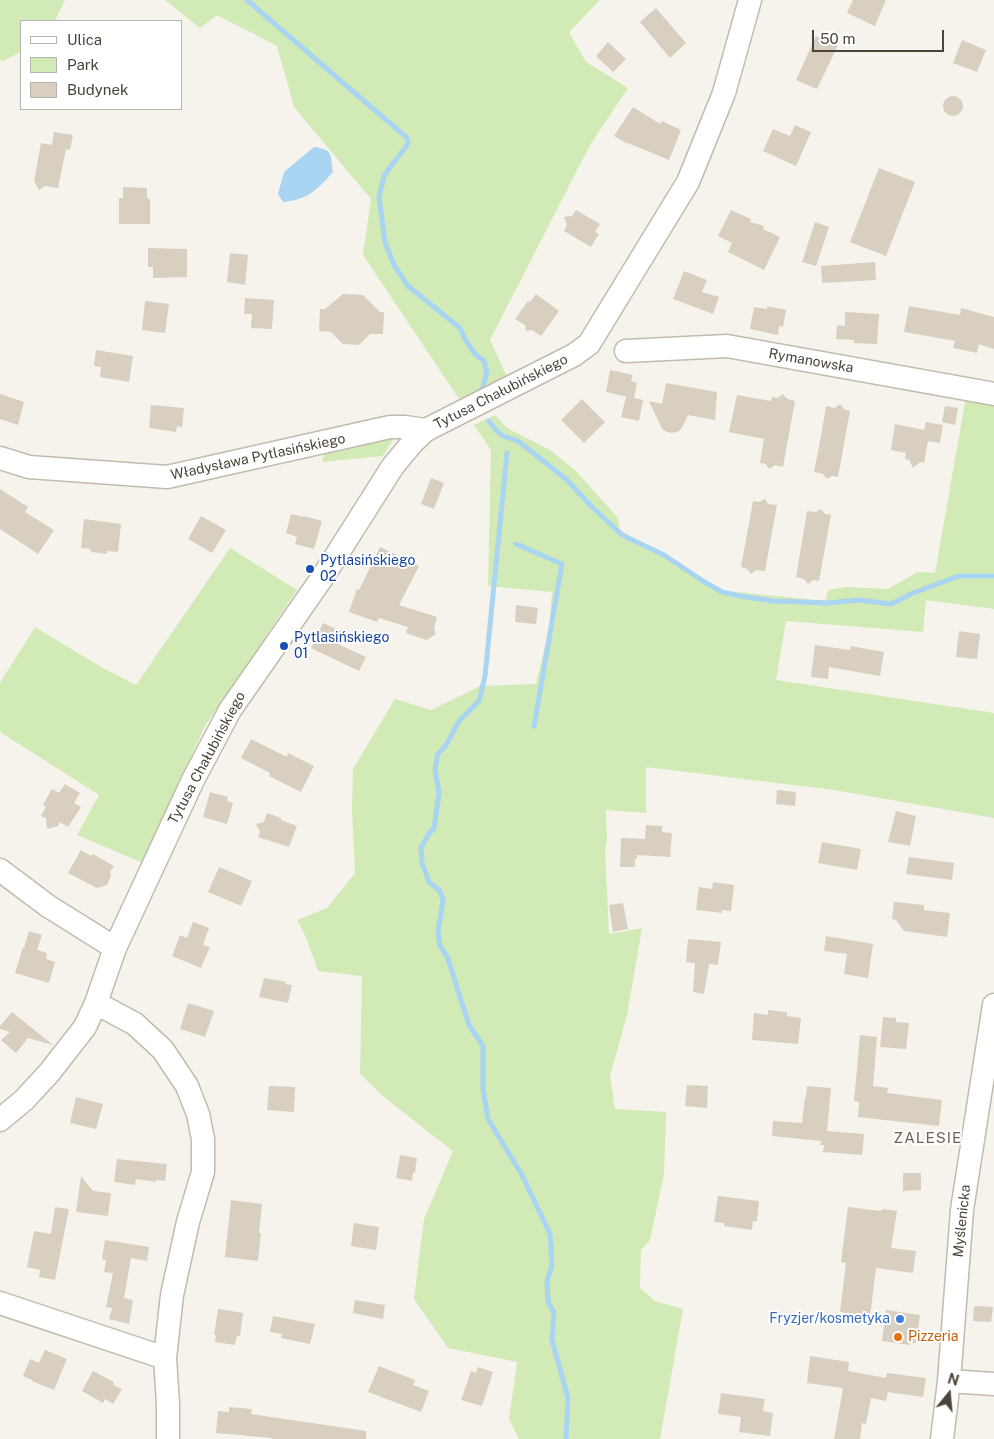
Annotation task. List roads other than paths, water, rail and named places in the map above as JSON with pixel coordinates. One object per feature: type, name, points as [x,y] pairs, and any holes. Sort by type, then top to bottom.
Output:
[{"type":"street","name":"Tytusa Chałubińskiego","points":[[0,1120],[24,1100],[49,1073],[85,1027],[116,948],[193,780],[230,710],[322,578],[393,466],[426,430],[574,355],[589,344],[688,182],[724,93],[750,0]]},
{"type":"street","name":"Rymanowska","points":[[626,351],[727,346],[994,394]]},
{"type":"street","name":"Władysława Pytlasińskiego","points":[[0,458],[29,467],[167,477],[390,428],[405,427],[426,430]]},
{"type":"street","points":[[0,870],[48,906],[116,948]]},
{"type":"street","points":[[96,1003],[135,1024],[163,1050],[186,1086],[199,1118],[203,1140],[203,1172],[188,1222],[172,1295],[165,1358],[168,1439]]},
{"type":"street","name":"Myślenicka","points":[[942,1439],[962,1210],[994,1005]]},
{"type":"street","points":[[0,1304],[165,1358]]},
{"type":"street","points":[[948,1381],[994,1384]]},
{"type":"water","points":[[314,147],[328,151],[331,157],[333,172],[312,193],[299,199],[283,202],[278,194],[284,172]]},
{"type":"waterway","points":[[247,0],[406,137],[408,142],[406,147],[384,176],[379,197],[385,242],[394,265],[408,286],[460,328],[475,354],[484,361],[487,372],[482,390]]},
{"type":"waterway","points":[[489,421],[503,436],[518,441],[566,479],[622,535],[664,555],[722,592],[773,601],[829,603],[858,600],[891,604],[913,593],[959,576],[994,576]]},
{"type":"waterway","points":[[507,453],[485,676],[479,701],[459,721],[446,745],[438,754],[435,769],[439,793],[434,828],[421,848],[422,863],[429,882],[440,891],[443,900],[438,932],[440,946],[447,956],[469,1025],[483,1046],[483,1089],[488,1119],[522,1175],[550,1234],[552,1265],[547,1281],[548,1302],[554,1312],[552,1340],[568,1398],[566,1439]]},
{"type":"waterway","points":[[516,544],[562,564],[534,726]]},
{"type":"place","name":"Pytlasińskiego 02","points":[[310,569]]},
{"type":"place","name":"Pytlasińskiego 01","points":[[284,646]]},
{"type":"place","name":"Fryzjer/kosmetyka","points":[[900,1319]]},
{"type":"place","name":"Pizzeria","points":[[898,1337]]},
{"type":"district","name":"ZALESIE","points":[[928,1138]]}]
